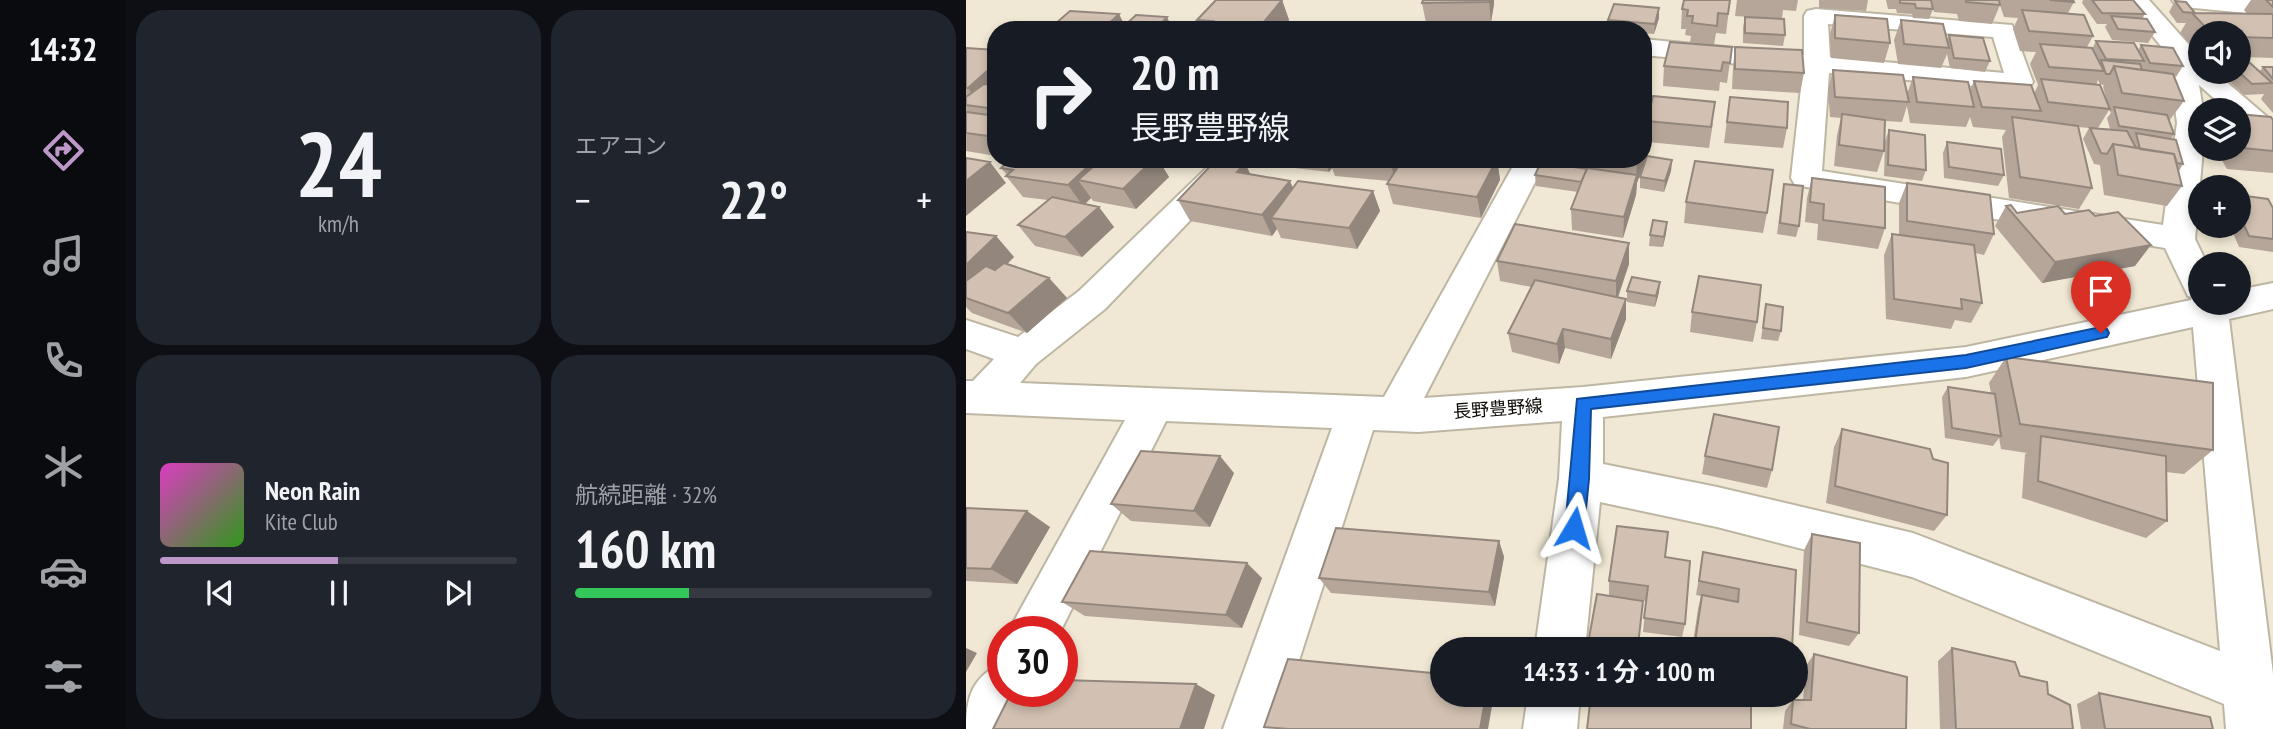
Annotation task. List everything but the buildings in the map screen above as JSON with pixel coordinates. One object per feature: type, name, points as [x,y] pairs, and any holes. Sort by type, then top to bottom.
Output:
[{"type":"street","points":[[2136,0],[2188,59]]},
{"type":"street","points":[[2184,0],[2256,6]]},
{"type":"street","points":[[1652,48],[1818,64],[2020,82],[2003,30],[1816,16],[1818,64],[1806,178],[2178,239]]},
{"type":"street","points":[[2188,262],[2178,239],[2193,84]]},
{"type":"street","points":[[2214,84],[2273,137]]},
{"type":"street","points":[[974,397],[1023,354],[1092,300],[1225,168]]},
{"type":"street","points":[[1250,729],[1377,414],[1527,168]]},
{"type":"street","name":"長野豊野線","points":[[2251,297],[2273,296]]},
{"type":"street","name":"長野豊野線","points":[[974,397],[1418,415],[1583,403],[1966,362],[2188,304]]},
{"type":"street","points":[[2207,315],[2256,716]]},
{"type":"street","points":[[966,334],[1023,354]]},
{"type":"street","points":[[1561,637],[1580,479],[1583,403]]},
{"type":"street","points":[[1042,616],[1154,405]]},
{"type":"street","points":[[1580,479],[1717,507],[1913,555],[2256,716]]},
{"type":"street","points":[[981,729],[993,707]]},
{"type":"street","points":[[1550,729],[1553,707]]},
{"type":"route","points":[[1574,528],[1580,479],[1583,403],[1966,362],[2101,333]]}]
